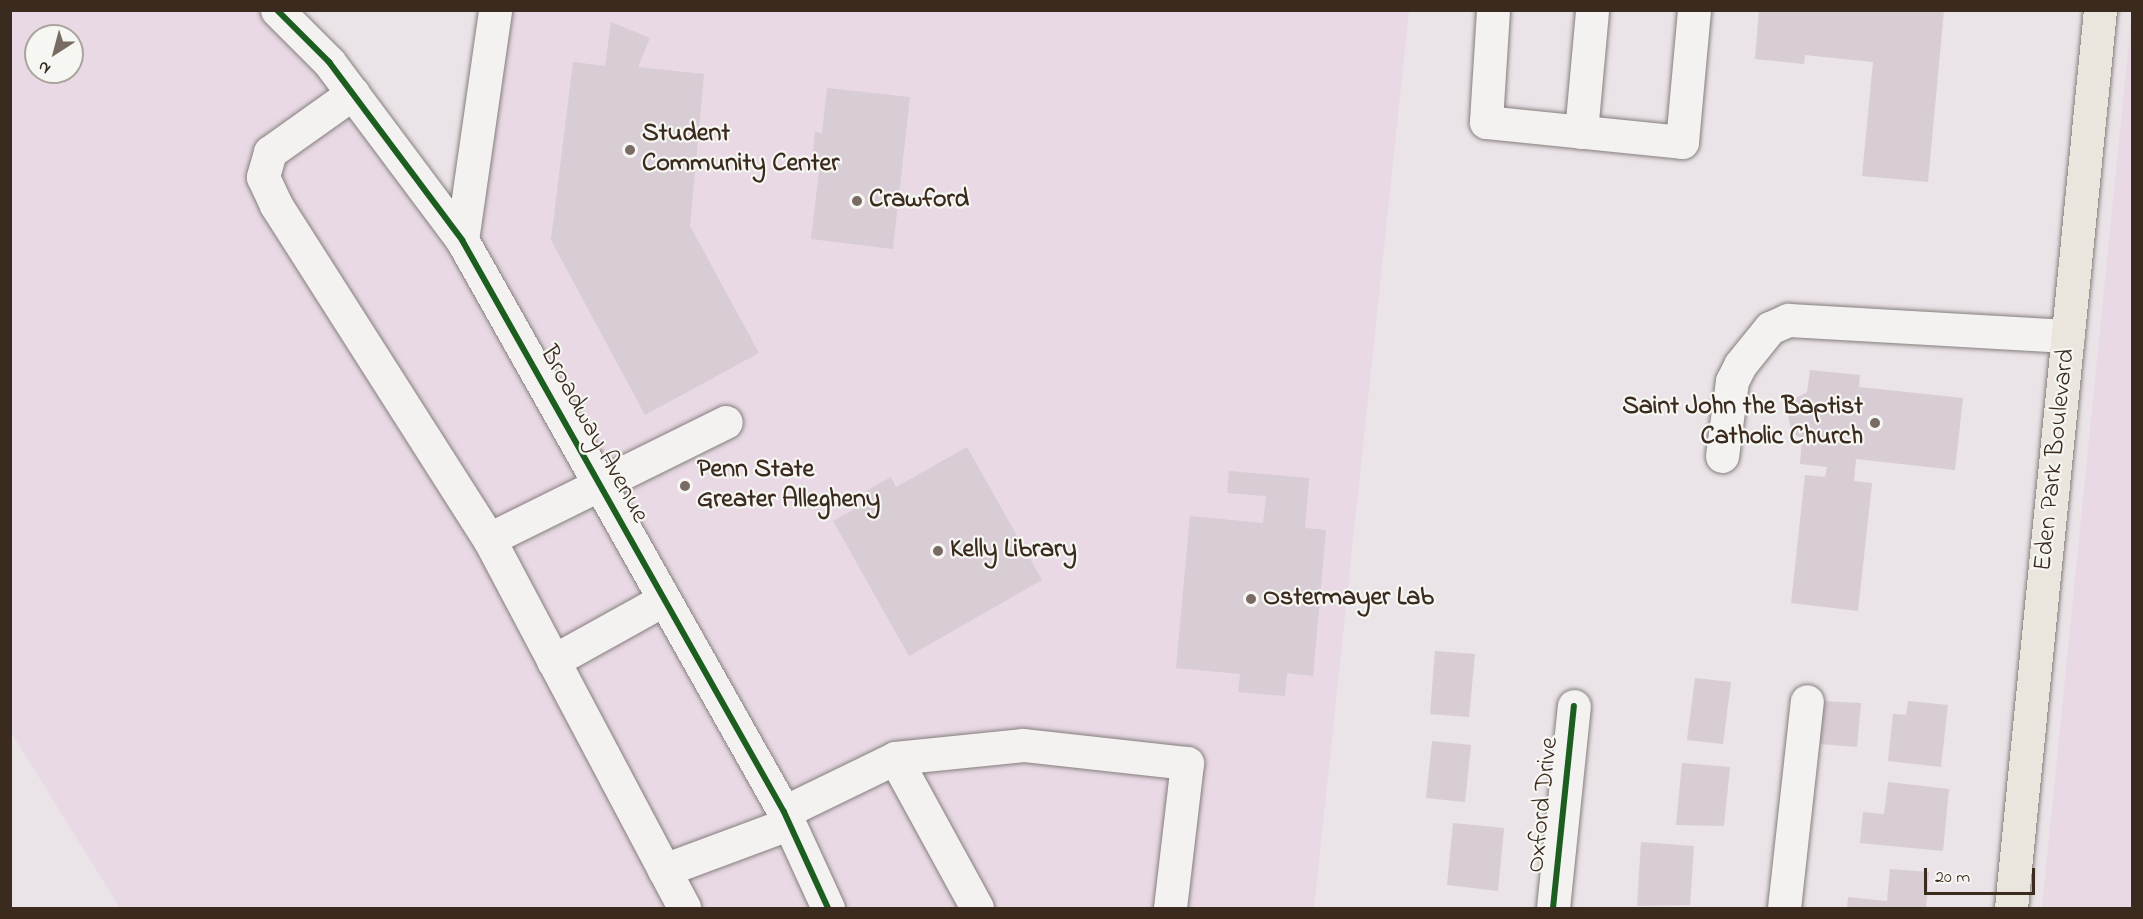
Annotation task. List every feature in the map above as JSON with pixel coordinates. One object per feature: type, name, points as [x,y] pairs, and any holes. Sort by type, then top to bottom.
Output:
[{"type":"main road","name":"Eden Park Boulevard","points":[[2012,909],[2100,10]]},
{"type":"street","name":"Broadway Avenue","points":[[278,10],[329,62],[462,240],[786,818],[828,909]]},
{"type":"street","points":[[462,240],[495,10]]},
{"type":"street","points":[[1493,10],[1486,122],[1682,142],[1694,10]]},
{"type":"street","points":[[1581,132],[1592,10]]},
{"type":"street","points":[[353,93],[270,152],[263,177],[276,205],[489,539],[684,909]]},
{"type":"street","points":[[1722,456],[1732,381],[1740,365],[1770,328],[1788,320],[2068,336]]},
{"type":"street","points":[[489,539],[600,488],[726,422]]},
{"type":"street","points":[[553,661],[663,600]]},
{"type":"street","points":[[1784,909],[1807,701]]},
{"type":"street","name":"Oxford Drive","points":[[1553,909],[1574,706]]},
{"type":"street","points":[[664,870],[786,818],[895,758],[1023,745],[1186,763],[1170,909]]},
{"type":"street","points":[[895,758],[977,909]]},
{"type":"shaded area","name":"Penn State Greater Allegheny","points":[[11,11],[277,11],[462,240],[495,11],[1409,11],[1314,908],[120,908],[11,732]]},
{"type":"shaded area","points":[[2132,11],[2132,908],[2042,908]]},
{"type":"building","points":[[1759,10],[1944,10],[1928,182],[1862,176],[1873,62],[1805,55],[1804,64],[1755,59]]},
{"type":"building","name":"Student Community Center","points":[[611,22],[650,38],[638,67],[704,74],[690,226],[759,353],[645,415],[551,240],[573,62],[605,66]]},
{"type":"building","name":"Crawford","points":[[827,88],[910,97],[893,249],[811,239],[820,163],[812,162],[815,132],[822,133]]},
{"type":"building","points":[[1810,370],[1860,375],[1859,387],[1963,398],[1955,470],[1856,459],[1854,481],[1872,483],[1858,611],[1791,603],[1805,475],[1825,477],[1827,467],[1800,464],[1802,439],[1791,431],[1788,415],[1794,399],[1807,392]]},
{"type":"building","name":"Kelly Library","points":[[967,447],[1042,580],[909,656],[833,521],[871,500],[866,491],[891,477],[896,487]]},
{"type":"building","name":"Ostermayer Lab","points":[[1229,471],[1309,478],[1305,528],[1326,530],[1313,676],[1287,673],[1285,696],[1238,692],[1240,674],[1176,668],[1190,516],[1263,523],[1266,496],[1227,493]]},
{"type":"building","points":[[1435,651],[1475,654],[1469,717],[1430,714]]},
{"type":"building","points":[[1695,678],[1731,682],[1723,744],[1687,740]]},
{"type":"building","points":[[1823,701],[1861,703],[1857,747],[1820,744]]},
{"type":"building","points":[[1908,701],[1948,705],[1941,767],[1888,761],[1893,714],[1906,715]]},
{"type":"building","points":[[1432,741],[1471,745],[1465,802],[1426,798]]},
{"type":"building","points":[[1682,763],[1730,767],[1724,826],[1676,825]]},
{"type":"building","points":[[1888,782],[1949,789],[1943,851],[1860,843],[1863,812],[1884,814]]},
{"type":"building","points":[[1453,823],[1504,828],[1498,891],[1447,885]]},
{"type":"building","points":[[1641,842],[1694,846],[1690,905],[1637,906]]},
{"type":"building","points":[[1890,869],[1929,872],[1926,908],[1847,908],[1848,897],[1887,901]]},
{"type":"cycle path","points":[[277,10],[329,62],[462,240],[784,812],[828,908]]},
{"type":"cycle path","points":[[1553,908],[1574,706]]},
{"type":"place","name":"Student Community Center","points":[[630,150]]},
{"type":"place","name":"Crawford","points":[[857,201]]},
{"type":"place","name":"Saint John the Baptist Catholic Church","points":[[1875,423]]},
{"type":"place","name":"Penn State Greater Allegheny","points":[[685,486]]},
{"type":"place","name":"Kelly Library","points":[[938,551]]},
{"type":"place","name":"Ostermayer Lab","points":[[1251,599]]}]
